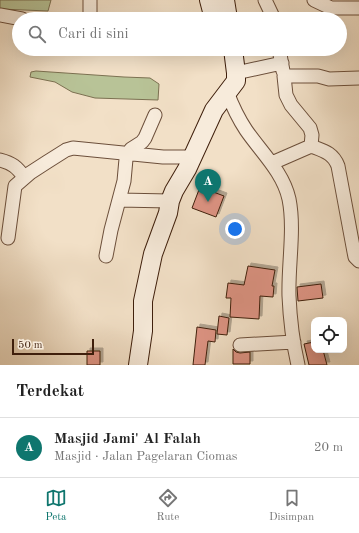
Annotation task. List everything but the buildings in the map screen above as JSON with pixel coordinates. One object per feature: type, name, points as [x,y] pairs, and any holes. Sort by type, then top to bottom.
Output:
[{"type":"main road","points":[[209,0],[212,12]]},
{"type":"main road","points":[[225,0],[227,12]]},
{"type":"main road","points":[[224,56],[230,85]]},
{"type":"main road","points":[[138,365],[143,331],[143,301],[154,254],[168,213],[170,201],[214,110],[230,85],[232,56]]},
{"type":"street","points":[[90,0],[90,12]]},
{"type":"street","points":[[265,0],[271,12]]},
{"type":"street","points":[[314,0],[332,8],[359,8]]},
{"type":"street","points":[[0,16],[12,18]]},
{"type":"street","points":[[281,56],[286,95],[291,105],[310,128],[312,135],[311,146]]},
{"type":"street","points":[[282,63],[230,85],[237,115],[246,130],[272,164],[289,198],[291,216],[289,295],[298,365]]},
{"type":"street","points":[[284,76],[318,76],[329,79],[359,78]]},
{"type":"street","points":[[106,256],[111,230],[124,181],[128,153],[145,138],[155,115]]},
{"type":"street","points":[[272,164],[311,146],[330,153],[336,160],[338,166],[355,257],[359,261]]},
{"type":"street","points":[[8,238],[13,191],[18,182],[66,150],[73,148],[162,157],[191,158]]},
{"type":"street","points":[[0,160],[12,163],[24,177]]},
{"type":"street","points":[[119,200],[170,201]]},
{"type":"street","points":[[240,345],[294,342]]},
{"type":"green space","points":[[0,0],[51,0],[48,11],[0,9]]},
{"type":"green space","points":[[36,71],[150,78],[159,84],[158,100],[95,98],[72,92],[55,82],[30,77],[31,72]]},
{"type":"place","name":"Masjid Jami' Al Falah","points":[[208,202]]}]
